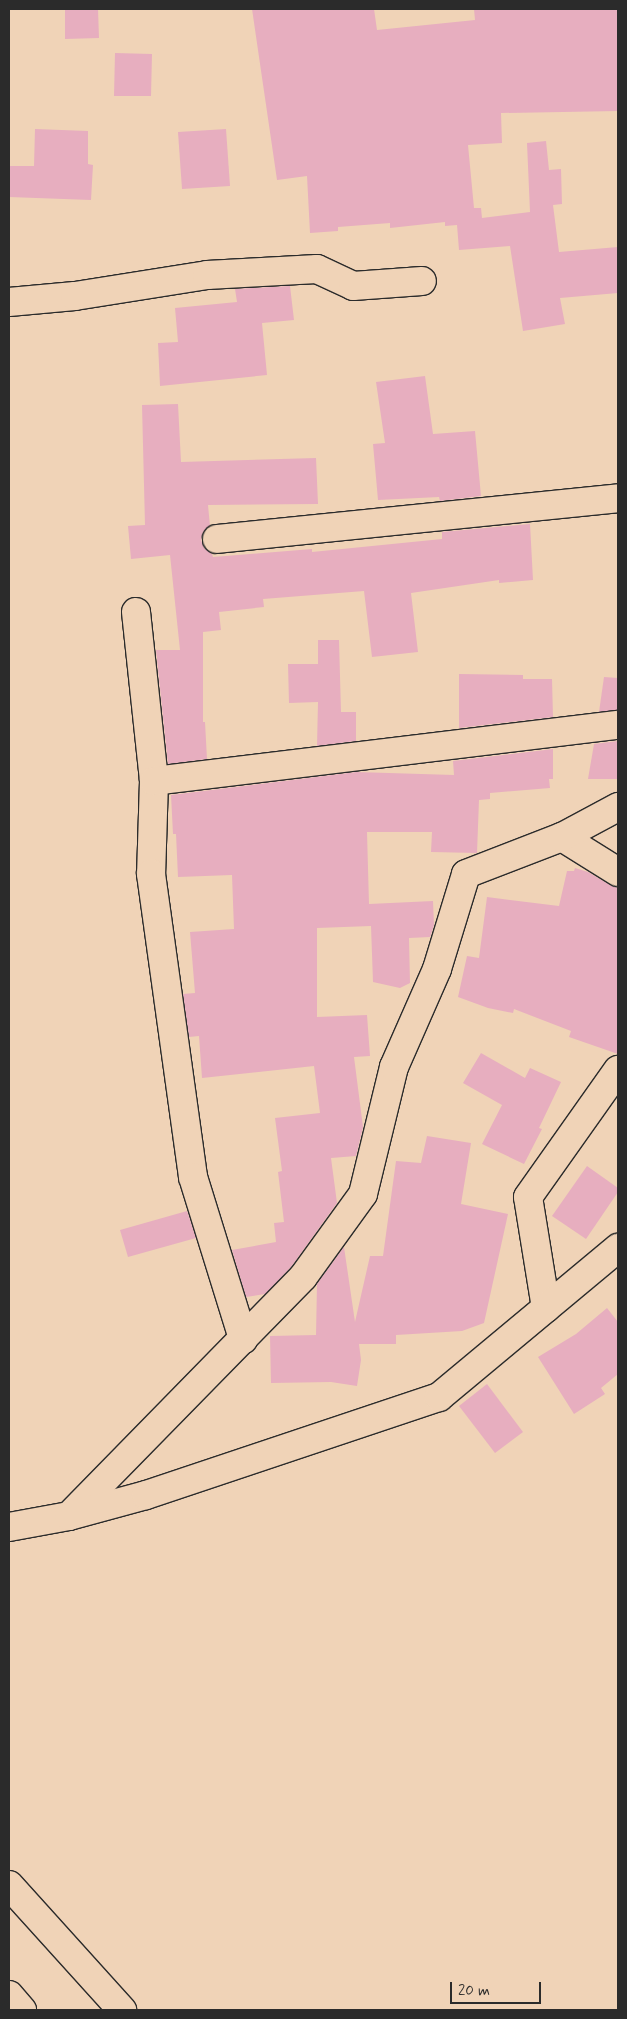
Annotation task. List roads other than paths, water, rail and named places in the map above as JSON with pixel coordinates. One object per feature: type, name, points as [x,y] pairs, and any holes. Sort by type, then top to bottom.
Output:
[{"type":"street","points":[[9,302],[75,296],[207,275],[317,269],[353,286],[422,281]]},
{"type":"street","points":[[217,539],[618,498]]},
{"type":"street","points":[[136,612],[154,781],[151,874],[193,1177],[243,1339]]},
{"type":"street","points":[[154,781],[618,725]]},
{"type":"street","points":[[69,1516],[304,1277],[363,1194],[394,1067],[437,969],[466,874],[562,837],[618,807]]},
{"type":"street","points":[[562,837],[618,872]]},
{"type":"street","points":[[546,1308],[528,1197],[618,1070]]},
{"type":"street","points":[[9,1527],[69,1516],[146,1495],[439,1397],[618,1248]]},
{"type":"street","points":[[9,1885],[122,2010]]},
{"type":"street","points":[[9,1995],[22,2010]]}]
